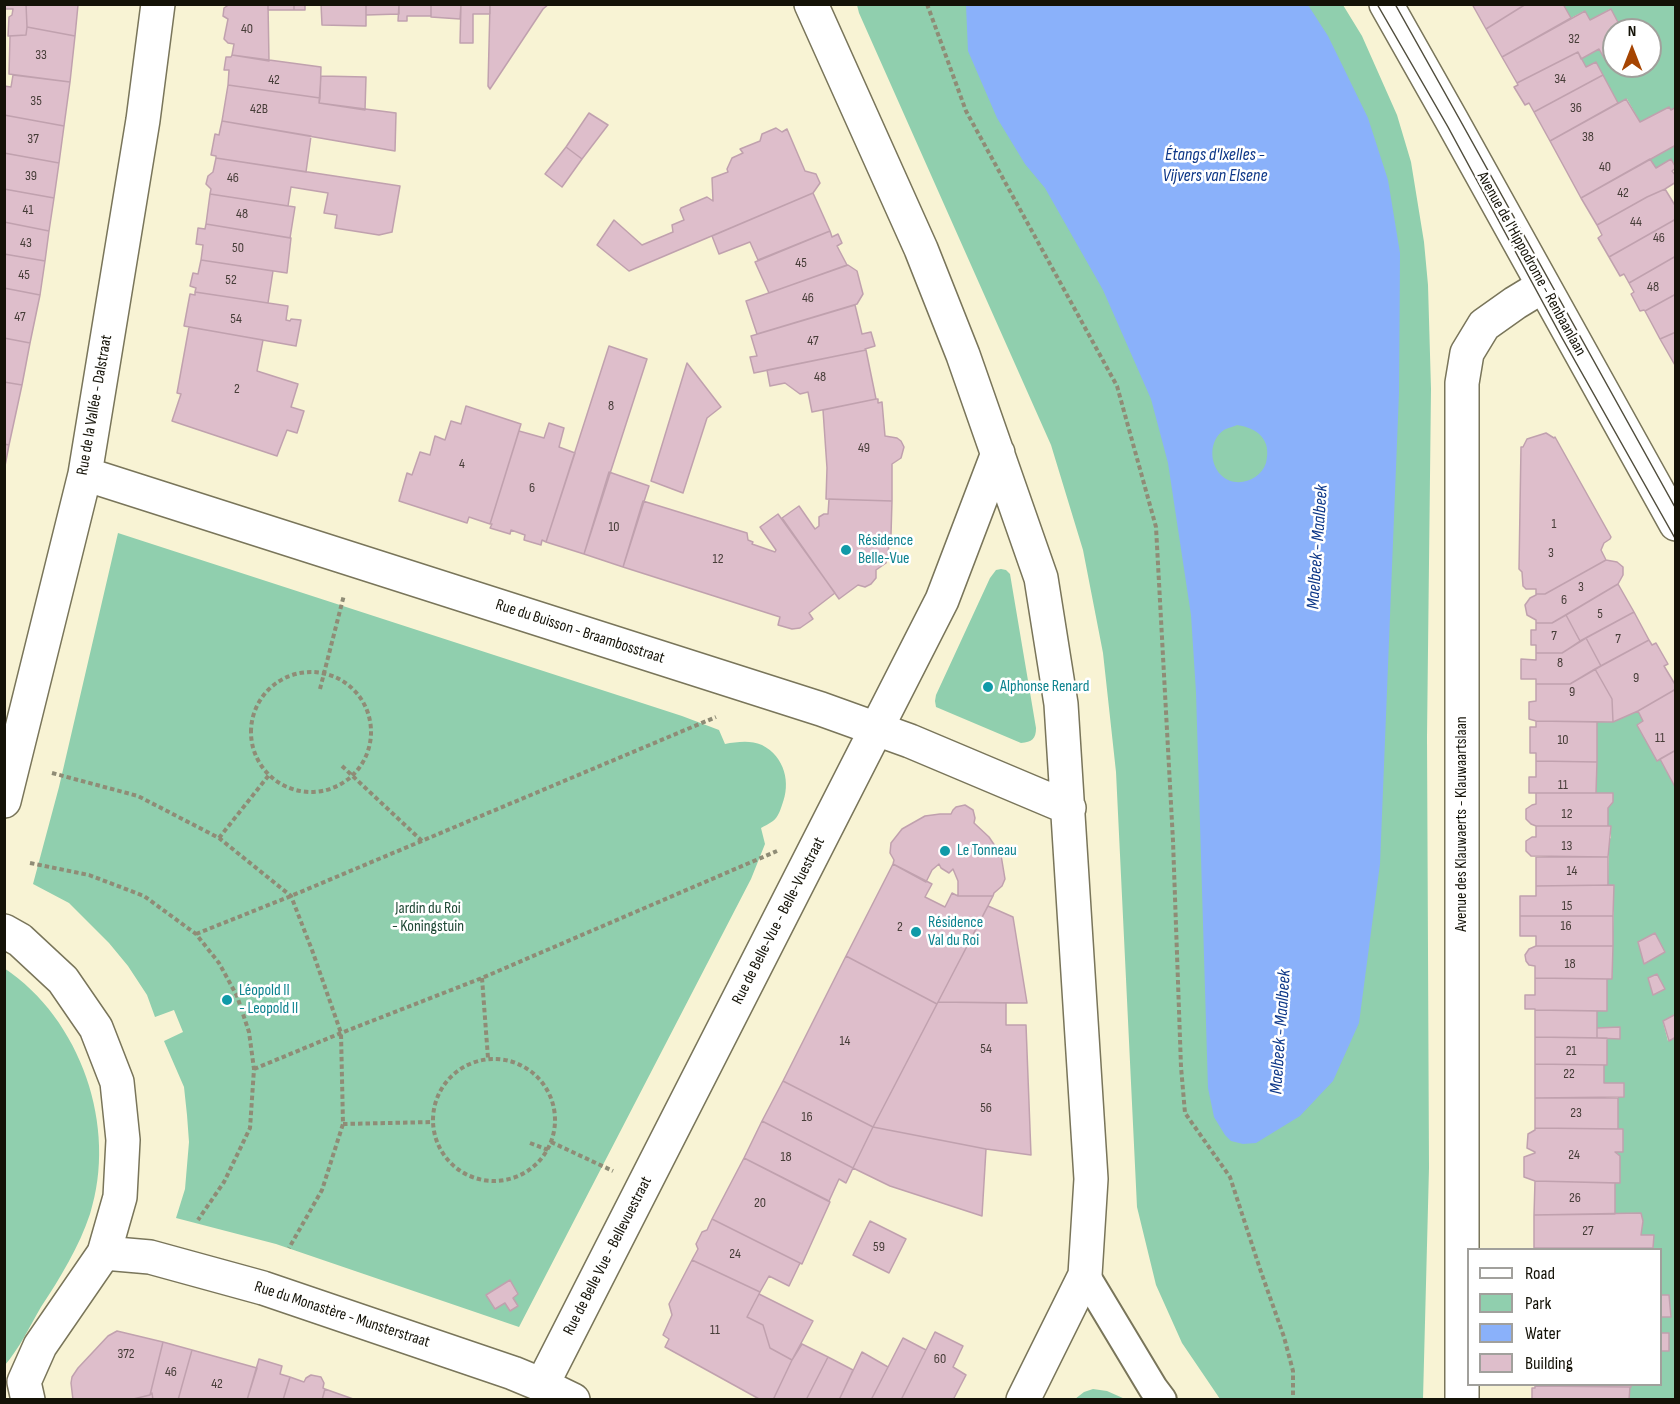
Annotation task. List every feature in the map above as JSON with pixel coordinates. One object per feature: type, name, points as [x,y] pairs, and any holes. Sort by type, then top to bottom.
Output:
[{"type":"street","name":"Rue de la Vallée - Dalstraat","points":[[4,801],[85,474],[143,120],[158,4]]},
{"type":"street","points":[[811,4],[921,249],[963,355],[1041,578],[1061,704],[1091,1179],[1085,1275],[1023,1400]]},
{"type":"street","name":"Avenue de l'Hippodrome - Renbaanlaan","points":[[1386,4],[1676,524]]},
{"type":"street","name":"Avenue des Klauwaerts - Klauwaartslaan","points":[[1462,1400],[1462,383],[1467,353],[1484,325],[1543,286]]},
{"type":"street","name":"Rue de Belle-Vue - Belle-Vuestraat","points":[[681,1112],[942,600],[998,453]]},
{"type":"street","name":"Rue du Buisson - Braambosstraat","points":[[85,474],[790,699],[910,741],[1069,808]]},
{"type":"street","points":[[4,931],[20,940],[63,980],[96,1028],[117,1082],[123,1140],[120,1197],[104,1253],[40,1346],[19,1390]]},
{"type":"street","name":"Rue de Belle Vue - Bellevuestraat","points":[[539,1392],[681,1112]]},
{"type":"street","name":"Rue du Monastère - Munsterstraat","points":[[104,1253],[150,1257],[263,1288],[513,1373],[539,1392],[573,1400]]},
{"type":"street","points":[[1085,1275],[1162,1400]]},
{"type":"path","points":[[927,4],[966,111],[1117,386],[1156,527],[1185,1113],[1230,1177],[1284,1337],[1293,1371],[1293,1400]]},
{"type":"path","points":[[320,688],[344,595]]},
{"type":"path","points":[[305,672],[324,674],[342,680],[356,692],[366,707],[371,725],[370,743],[364,761],[353,775],[338,786],[320,791],[302,791],[284,786],[269,775],[257,760],[251,741],[252,721],[258,704],[270,688],[286,677],[305,672]]},
{"type":"path","points":[[196,934],[716,717]]},
{"type":"path","points":[[342,766],[422,840]]},
{"type":"path","points":[[52,773],[138,796],[219,838],[291,896],[341,1033],[344,1124],[322,1190],[289,1248]]},
{"type":"path","points":[[219,838],[269,775]]},
{"type":"path","points":[[254,1069],[482,978],[777,850]]},
{"type":"path","points":[[30,863],[89,875],[144,896],[196,934],[219,963],[237,996],[249,1032],[254,1069],[250,1128],[224,1182],[198,1220]]},
{"type":"path","points":[[482,978],[488,1058]]},
{"type":"path","points":[[488,1058],[508,1060],[528,1068],[543,1082],[553,1101],[556,1121],[548,1150],[537,1164],[522,1174],[506,1180],[488,1181],[471,1177],[456,1168],[444,1156],[435,1139],[432,1122],[434,1104],[442,1087],[454,1073],[470,1063],[488,1058]]},
{"type":"path","points":[[344,1124],[432,1122]]},
{"type":"path","points":[[551,1142],[615,1172]]},
{"type":"path","points":[[530,1143],[548,1150]]},
{"type":"green space","points":[[857,5],[1343,5],[1362,36],[1397,115],[1411,162],[1424,242],[1428,285],[1431,389],[1427,737],[1429,1168],[1423,1399],[1220,1399],[1182,1343],[1156,1285],[1137,1207],[1116,772],[1103,653],[1083,550],[1051,445]]},
{"type":"green space","points":[[1563,5],[1675,5],[1675,107],[1671,110],[1669,107],[1640,122],[1627,99],[1618,103],[1605,78],[1662,78],[1662,18],[1615,18],[1610,9],[1590,20],[1584,11],[1571,18]]},
{"type":"green space","points":[[1599,49],[1602,54],[1602,73],[1596,62],[1586,67],[1581,59]]},
{"type":"green space","points":[[1675,145],[1675,168],[1671,160],[1656,168],[1650,159]]},
{"type":"green space","name":"Jardin du Roi - Koningstuin","points":[[118,533],[682,716],[719,730],[725,744],[748,742],[762,745],[770,750],[781,763],[786,780],[785,797],[776,818],[761,828],[765,844],[751,879],[519,1327],[276,1244],[176,1218],[185,1189],[189,1142],[184,1087],[164,1041],[183,1032],[174,1010],[155,1017],[147,995],[109,943],[69,903],[33,884],[59,787]]},
{"type":"green space","points":[[1001,569],[1010,574],[1036,728],[1033,739],[1021,743],[936,707],[935,701],[990,578],[996,570]]},
{"type":"green space","points":[[1638,711],[1643,721],[1637,725],[1660,759],[1675,787],[1675,1014],[1663,1022],[1668,1041],[1676,1037],[1674,1069],[1676,1075],[1675,1399],[1629,1399],[1631,1386],[1662,1386],[1662,1351],[1669,1351],[1669,1333],[1662,1333],[1662,1317],[1671,1316],[1669,1296],[1662,1295],[1662,1248],[1653,1248],[1654,1236],[1641,1235],[1643,1221],[1615,1214],[1615,1183],[1620,1182],[1620,1156],[1615,1152],[1623,1152],[1623,1130],[1618,1129],[1618,1097],[1624,1096],[1624,1083],[1604,1083],[1607,1038],[1620,1038],[1620,1028],[1597,1028],[1597,1011],[1607,1011],[1607,979],[1612,978],[1614,886],[1608,885],[1611,826],[1608,826],[1608,808],[1613,802],[1613,794],[1596,793],[1597,722],[1613,722]],"holes":[[[1655,933],[1665,952],[1644,963],[1638,942]]]},
{"type":"green space","points":[[4,968],[31,990],[54,1016],[72,1045],[86,1078],[95,1111],[99,1146],[98,1181],[90,1214],[75,1250],[5,1365]]},
{"type":"green space","points":[[1093,1389],[1107,1391],[1125,1399],[1075,1399]]},
{"type":"water","name":"Étangs d'Ixelles - Vijvers van Elsene","points":[[966,5],[1308,5],[1328,36],[1368,118],[1388,180],[1400,253],[1399,393],[1380,864],[1359,1023],[1333,1081],[1300,1116],[1256,1143],[1243,1144],[1231,1141],[1225,1135],[1214,1117],[1208,1088],[1196,692],[1191,615],[1168,463],[1151,399],[1103,290],[1045,188],[1025,164],[997,118],[968,51]],"holes":[[[1237,425],[1262,436],[1267,448],[1266,463],[1253,478],[1233,482],[1217,470],[1212,452],[1213,445],[1224,430]]]},
{"type":"building","points":[[4,4],[26,4],[26,35],[8,36],[9,17],[13,9],[4,9]]},
{"type":"building","points":[[26,4],[82,4],[78,5],[75,36],[27,27]]},
{"type":"building","points":[[230,4],[268,4],[269,61],[232,55],[234,44],[224,39],[228,19],[223,16],[224,8]]},
{"type":"building","points":[[268,4],[294,4],[294,10],[268,10]]},
{"type":"building","points":[[294,4],[305,4],[305,10],[294,10]]},
{"type":"building","points":[[321,4],[366,4],[366,26],[322,25]]},
{"type":"building","points":[[366,4],[399,4],[399,14],[366,15]]},
{"type":"building","points":[[399,4],[431,4],[431,16],[407,16],[407,21],[398,21]]},
{"type":"building","points":[[431,4],[461,4],[460,19],[431,17]]},
{"type":"building","points":[[461,4],[490,4],[490,14],[473,14],[473,43],[460,43]]},
{"type":"building","points":[[490,4],[549,4],[543,9],[490,89],[488,86]]},
{"type":"building","points":[[1472,4],[1526,4],[1486,29]]},
{"type":"building","points":[[1526,4],[1563,4],[1571,18],[1502,57],[1486,29]]},
{"type":"building","points":[[1611,9],[1616,18],[1602,18],[1602,54],[1599,49],[1581,59],[1578,52],[1517,83],[1502,57],[1585,11],[1590,20]]},
{"type":"building","points":[[27,27],[75,36],[70,82],[9,74],[10,36],[26,35]]},
{"type":"building","points":[[1578,52],[1586,67],[1596,62],[1602,73],[1602,76],[1534,112],[1529,103],[1525,105],[1514,87],[1518,85],[1517,83]]},
{"type":"building","points":[[232,55],[321,67],[320,98],[228,85],[229,70],[224,70],[226,57]]},
{"type":"building","points":[[13,75],[70,82],[64,126],[4,115],[4,86],[11,87]]},
{"type":"building","points":[[321,76],[366,77],[365,110],[319,103]]},
{"type":"building","points":[[1602,76],[1618,103],[1550,141],[1534,112]]},
{"type":"building","points":[[228,85],[320,98],[319,103],[396,113],[395,151],[222,121]]},
{"type":"building","points":[[1626,99],[1640,122],[1669,107],[1671,110],[1676,107],[1676,145],[1581,198],[1550,141]]},
{"type":"building","points":[[589,113],[608,125],[582,159],[566,147]]},
{"type":"building","points":[[4,115],[64,126],[59,163],[4,153]]},
{"type":"building","points":[[222,121],[311,136],[306,172],[216,158],[211,155],[215,134],[219,135]]},
{"type":"building","points":[[776,128],[782,132],[787,129],[805,171],[816,174],[820,183],[813,193],[629,271],[597,245],[614,220],[642,245],[673,232],[672,225],[684,220],[681,208],[707,197],[713,201],[712,178],[728,172],[732,158],[743,153],[740,149],[760,141],[762,134]]},
{"type":"building","points":[[566,147],[582,159],[562,187],[545,174]]},
{"type":"building","points":[[4,153],[59,163],[54,198],[4,189]]},
{"type":"building","points":[[216,158],[400,186],[392,232],[379,235],[335,228],[337,215],[324,213],[328,193],[291,187],[288,206],[210,194],[211,189],[206,184],[208,176],[213,172]]},
{"type":"building","points":[[1650,159],[1656,168],[1671,159],[1676,168],[1672,171],[1676,176],[1676,182],[1597,225],[1581,198]]},
{"type":"building","points":[[4,189],[54,198],[49,231],[4,222]]},
{"type":"building","points":[[1665,189],[1676,207],[1676,219],[1609,257],[1598,238],[1602,235],[1597,225]]},
{"type":"building","points":[[813,193],[830,231],[758,260],[750,242],[719,254],[712,236]]},
{"type":"building","points":[[210,194],[295,207],[290,238],[206,224]]},
{"type":"building","points":[[1676,219],[1676,256],[1629,283],[1624,274],[1620,276],[1609,257]]},
{"type":"building","points":[[4,222],[49,231],[45,261],[4,254]]},
{"type":"building","points":[[206,224],[291,238],[287,273],[201,260],[203,245],[196,244],[198,228],[205,229]]},
{"type":"building","points":[[830,231],[832,237],[838,234],[842,243],[837,246],[847,265],[769,293],[755,262]]},
{"type":"building","points":[[4,254],[45,261],[40,295],[4,288]]},
{"type":"building","points":[[1676,256],[1676,294],[1645,311],[1640,311],[1631,294],[1634,292],[1629,283]]},
{"type":"building","points":[[201,260],[273,271],[268,303],[195,292],[196,288],[190,286],[193,273],[198,274]]},
{"type":"building","points":[[848,265],[857,271],[863,294],[857,304],[757,334],[746,301]]},
{"type":"building","points":[[4,288],[40,295],[30,343],[4,338]]},
{"type":"building","points":[[195,292],[288,306],[286,320],[301,320],[296,346],[184,326],[190,294],[195,295]]},
{"type":"building","points":[[1676,294],[1676,332],[1660,339],[1645,311]]},
{"type":"building","points":[[855,305],[862,334],[871,332],[875,346],[866,350],[754,373],[750,357],[757,356],[751,336]]},
{"type":"building","points":[[189,327],[263,340],[257,371],[298,384],[291,407],[304,411],[297,433],[287,430],[277,456],[172,421],[181,394],[177,393]]},
{"type":"building","points":[[1676,332],[1676,367],[1660,339]]},
{"type":"building","points":[[4,338],[30,343],[22,385],[4,382]]},
{"type":"building","points":[[609,346],[647,359],[584,554],[546,542]]},
{"type":"building","points":[[866,350],[876,399],[812,412],[808,392],[800,394],[785,383],[770,386],[767,370]]},
{"type":"building","points":[[687,363],[721,407],[707,418],[683,493],[651,481]]},
{"type":"building","points":[[4,382],[22,385],[9,445],[4,444]]},
{"type":"building","points":[[878,399],[878,403],[882,402],[885,436],[897,438],[904,447],[901,458],[892,464],[892,501],[826,499],[827,468],[823,410]]},
{"type":"building","points":[[466,406],[521,424],[490,524],[469,517],[467,523],[399,501],[407,473],[412,475],[420,452],[430,455],[435,436],[445,440],[451,421],[461,424]]},
{"type":"building","points":[[549,423],[564,428],[559,447],[575,453],[546,542],[542,540],[541,545],[524,540],[525,535],[511,530],[510,534],[490,528],[492,524],[490,524],[519,431],[544,438]]},
{"type":"building","points":[[1546,433],[1555,437],[1611,537],[1604,543],[1601,550],[1606,560],[1545,594],[1536,594],[1536,589],[1526,589],[1523,586],[1522,572],[1519,569],[1521,447],[1527,439]]},
{"type":"building","points":[[4,444],[9,445],[4,471]]},
{"type":"building","points":[[609,472],[649,486],[623,567],[584,554]]},
{"type":"building","name":"Résidence Belle-Vue","points":[[829,499],[892,501],[891,535],[886,563],[876,570],[876,578],[871,584],[865,587],[858,585],[839,599],[782,518],[799,506],[815,529],[819,526],[819,517],[828,514]]},
{"type":"building","points":[[643,501],[747,533],[748,540],[753,542],[752,544],[775,552],[776,550],[760,527],[778,514],[835,593],[809,613],[813,619],[800,628],[792,629],[778,625],[780,617],[623,567]]},
{"type":"building","points":[[1606,560],[1617,562],[1623,567],[1623,575],[1618,584],[1552,623],[1536,623],[1536,620],[1527,615],[1525,605],[1530,598],[1536,594],[1545,594]]},
{"type":"building","points":[[1618,584],[1634,612],[1580,641],[1566,615]]},
{"type":"building","points":[[1634,612],[1649,640],[1601,666],[1586,638]]},
{"type":"building","points":[[1566,615],[1580,641],[1562,653],[1536,653],[1536,645],[1531,645],[1531,630],[1536,630],[1536,623],[1552,623]]},
{"type":"building","points":[[1586,638],[1601,666],[1570,684],[1536,684],[1536,679],[1521,679],[1521,659],[1536,660],[1536,653],[1562,653]]},
{"type":"building","points":[[1649,640],[1652,645],[1656,643],[1668,664],[1664,666],[1676,689],[1638,711],[1613,722],[1612,699],[1595,669]]},
{"type":"building","points":[[1595,669],[1612,699],[1613,722],[1529,719],[1529,702],[1536,701],[1536,684],[1570,684]]},
{"type":"building","points":[[1676,689],[1676,750],[1657,761],[1637,725],[1643,721],[1638,711]]},
{"type":"building","points":[[1536,721],[1597,722],[1597,762],[1536,761],[1536,753],[1530,753],[1530,727],[1536,727]]},
{"type":"building","points":[[1676,750],[1676,787],[1675,787],[1660,759]]},
{"type":"building","points":[[1536,761],[1597,762],[1596,793],[1529,793],[1529,777],[1536,777]]},
{"type":"building","points":[[1536,793],[1613,793],[1613,802],[1608,808],[1608,826],[1536,826],[1531,824],[1526,819],[1526,809],[1536,804]]},
{"type":"building","name":"Le Tonneau","points":[[965,805],[973,810],[974,823],[989,837],[1001,855],[1005,879],[993,896],[958,896],[958,881],[953,869],[949,873],[939,864],[932,870],[926,882],[893,864],[894,860],[890,853],[891,843],[902,829],[925,816],[951,814],[956,807]]},
{"type":"building","points":[[1536,826],[1611,826],[1608,857],[1531,856],[1526,851],[1526,841],[1536,837]]},
{"type":"building","points":[[1536,857],[1608,857],[1608,885],[1536,886]]},
{"type":"building","name":"Résidence Val du Roi","points":[[893,864],[932,884],[925,897],[945,907],[952,893],[958,896],[993,896],[937,1004],[846,956]]},
{"type":"building","points":[[1614,885],[1613,916],[1520,916],[1520,896],[1536,896],[1536,886]]},
{"type":"building","points":[[988,906],[1013,917],[1027,1003],[938,1002]]},
{"type":"building","points":[[1520,916],[1613,916],[1613,946],[1536,946],[1536,936],[1520,936]]},
{"type":"building","points":[[1655,933],[1665,952],[1644,964],[1638,942]]},
{"type":"building","points":[[1536,946],[1613,946],[1612,979],[1535,978],[1535,966],[1529,965],[1525,955],[1529,949]]},
{"type":"building","points":[[846,956],[937,1004],[873,1127],[783,1081]]},
{"type":"building","points":[[1657,974],[1665,989],[1653,995],[1648,978]]},
{"type":"building","points":[[1535,978],[1607,979],[1607,1011],[1525,1009],[1525,995],[1535,995]]},
{"type":"building","points":[[938,1002],[1006,1003],[1006,1025],[1026,1025],[1031,1155],[986,1149],[873,1127]]},
{"type":"building","points":[[1535,1010],[1597,1011],[1597,1038],[1535,1037]]},
{"type":"building","points":[[1676,1014],[1676,1037],[1669,1041],[1663,1021]]},
{"type":"building","points":[[1620,1027],[1620,1039],[1597,1038],[1597,1028]]},
{"type":"building","points":[[1535,1037],[1607,1038],[1607,1065],[1535,1064]]},
{"type":"building","points":[[1535,1064],[1604,1065],[1604,1083],[1624,1083],[1624,1097],[1535,1098]]},
{"type":"building","points":[[783,1081],[873,1127],[853,1168],[762,1121]]},
{"type":"building","points":[[1535,1098],[1618,1098],[1618,1129],[1535,1128]]},
{"type":"building","points":[[762,1121],[853,1168],[846,1183],[839,1179],[829,1201],[744,1158]]},
{"type":"building","points":[[873,1127],[986,1149],[982,1216],[890,1186],[853,1168]]},
{"type":"building","points":[[1535,1128],[1623,1129],[1623,1152],[1615,1152],[1620,1156],[1620,1183],[1535,1181],[1524,1177],[1524,1157],[1535,1153],[1527,1148],[1528,1134]]},
{"type":"building","points":[[744,1158],[830,1202],[802,1264],[712,1219]]},
{"type":"building","points":[[1535,1181],[1615,1183],[1615,1214],[1534,1215]]},
{"type":"building","points":[[1641,1213],[1643,1221],[1641,1235],[1654,1235],[1653,1248],[1534,1248],[1534,1215]]},
{"type":"building","points":[[712,1219],[800,1263],[789,1286],[769,1276],[760,1292],[692,1260],[698,1249],[696,1244]]},
{"type":"building","points":[[870,1221],[906,1239],[889,1273],[853,1255]]},
{"type":"building","points":[[692,1260],[760,1292],[747,1317],[763,1325],[770,1348],[792,1360],[773,1400],[761,1400],[665,1347],[669,1339],[663,1335],[672,1315],[669,1304]]},
{"type":"building","points":[[510,1280],[518,1294],[513,1298],[518,1306],[510,1311],[505,1303],[495,1309],[486,1295]]},
{"type":"building","points":[[759,1294],[813,1321],[792,1360],[770,1348],[763,1325],[747,1317]]},
{"type":"building","points":[[1662,1295],[1669,1295],[1671,1317],[1662,1317]]},
{"type":"building","points":[[117,1331],[163,1342],[150,1395],[129,1400],[73,1400],[72,1377],[108,1336]]},
{"type":"building","points":[[935,1332],[963,1346],[953,1367],[966,1375],[953,1400],[901,1400]]},
{"type":"building","points":[[1662,1333],[1669,1333],[1669,1351],[1662,1351]]},
{"type":"building","points":[[903,1338],[926,1350],[901,1400],[871,1400]]},
{"type":"building","points":[[163,1342],[192,1350],[178,1400],[153,1400],[152,1393],[150,1395]]},
{"type":"building","points":[[802,1344],[828,1357],[806,1400],[773,1400],[792,1360]]},
{"type":"building","points":[[192,1350],[257,1368],[247,1400],[178,1400]]},
{"type":"building","points":[[862,1352],[888,1367],[871,1400],[839,1400]]},
{"type":"building","points":[[828,1357],[853,1370],[839,1400],[806,1400]]},
{"type":"building","points":[[259,1359],[282,1366],[280,1374],[290,1377],[283,1400],[247,1400]]},
{"type":"building","points":[[311,1375],[321,1377],[324,1383],[322,1400],[283,1400],[290,1377],[304,1382]]},
{"type":"building","points":[[1535,1386],[1631,1386],[1631,1387]]},
{"type":"building","points":[[1535,1386],[1630,1387],[1629,1400],[1532,1400],[1532,1388]]},
{"type":"building","points":[[325,1389],[356,1400],[322,1400]]},
{"type":"building","points":[[152,1393],[153,1400],[129,1400],[150,1395]]},
{"type":"tram line","points":[[1377,4],[1448,127],[1561,336],[1676,540]]},
{"type":"tram line","points":[[1395,4],[1676,509]]},
{"type":"place","name":"Résidence Belle-Vue","points":[[846,550]]},
{"type":"place","name":"Alphonse Renard","points":[[988,687]]},
{"type":"place","name":"Le Tonneau","points":[[945,851]]},
{"type":"place","name":"Résidence Val du Roi","points":[[916,932]]},
{"type":"place","name":"Léopold II - Leopold II","points":[[227,1000]]},
{"type":"water label","name":"Maelbeek - Maalbeek","points":[[1318,547]]},
{"type":"water label","name":"Maelbeek - Maalbeek","points":[[1281,1032]]}]
